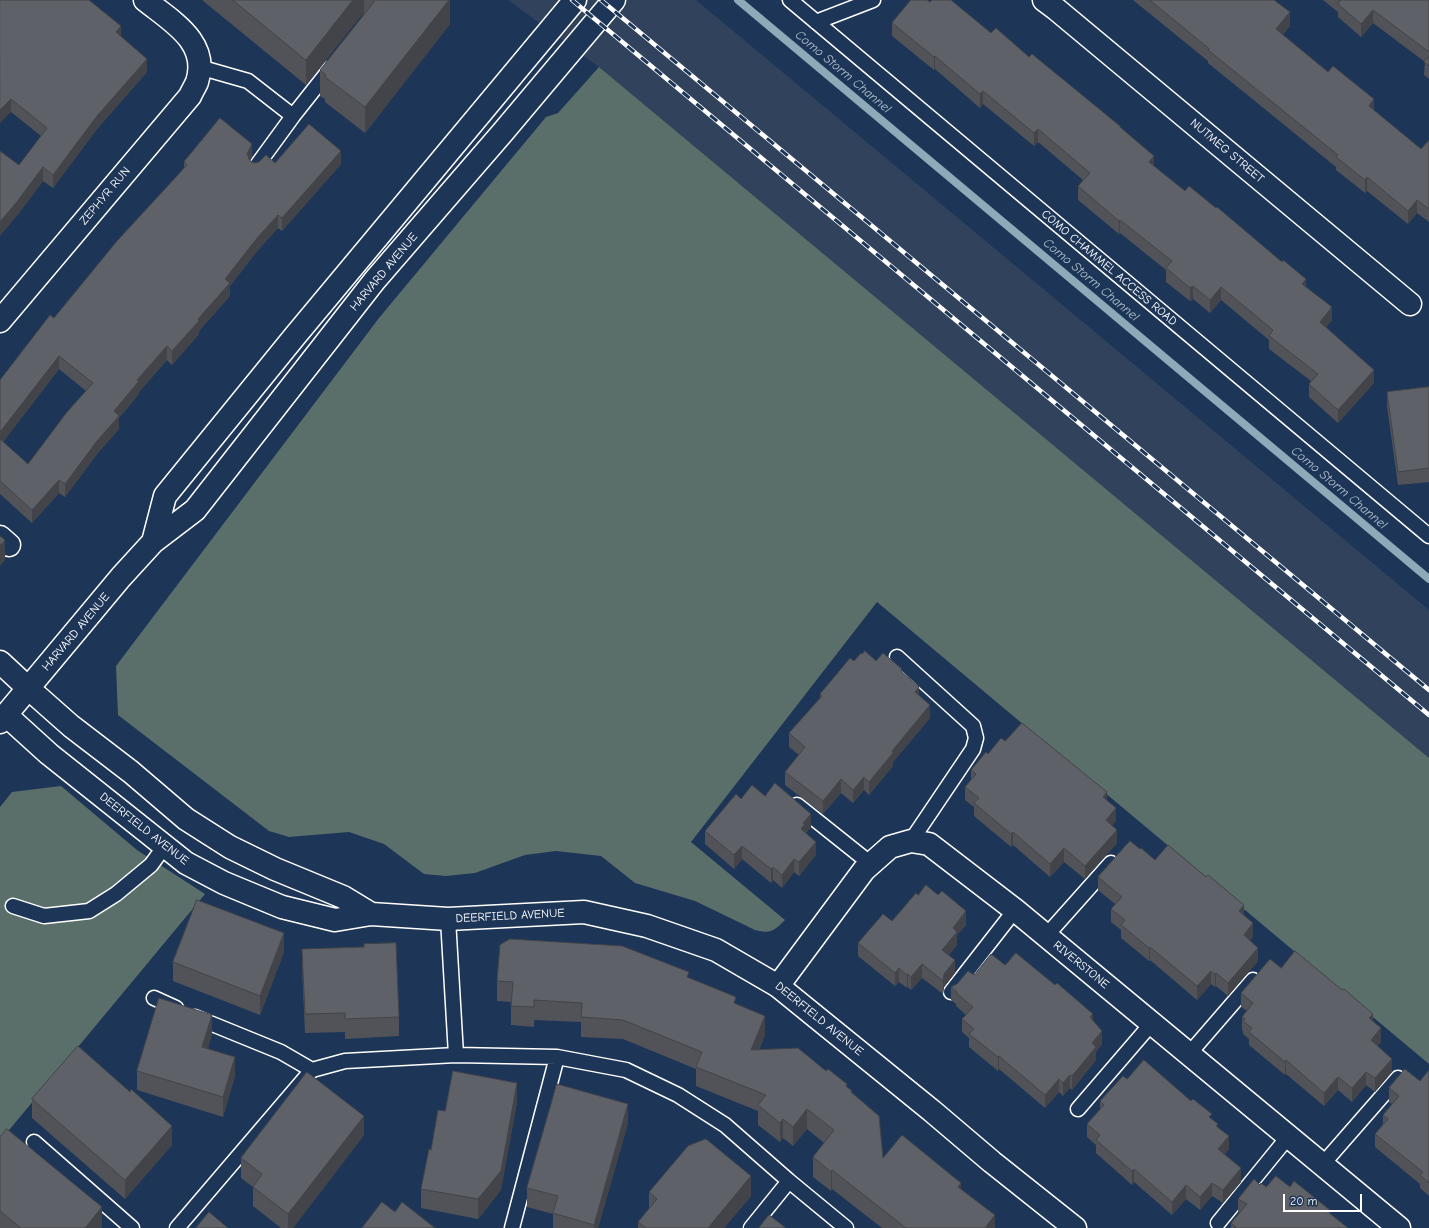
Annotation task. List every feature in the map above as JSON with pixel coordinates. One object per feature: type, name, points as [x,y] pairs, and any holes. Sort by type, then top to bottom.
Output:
[{"type":"street","points":[[145,0],[189,36],[197,50],[199,67]]},
{"type":"street","name":"HARVARD AVENUE","points":[[153,542],[165,496],[295,336],[575,0]]},
{"type":"street","name":"HARVARD AVENUE","points":[[2,715],[28,688],[153,542],[195,510],[375,280],[503,132],[614,0]]},
{"type":"street","name":"NUTMEG STREET","points":[[1044,0],[1410,304]]},
{"type":"street","name":"ZEPHYR RUN","points":[[0,321],[190,96],[197,82],[199,67]]},
{"type":"street","name":"DEERFIELD AVENUE","points":[[0,662],[71,726],[131,772],[186,819],[230,847],[275,869],[343,897],[371,914]]},
{"type":"street","name":"DEERFIELD AVENUE","points":[[2,715],[164,847],[186,863],[224,883],[282,907],[335,920],[371,914],[448,919],[584,912],[648,926],[716,950],[778,986],[932,1111],[992,1162],[1075,1228]]},
{"type":"street","name":"RIVERSTONE","points":[[778,986],[864,870],[890,847],[910,841],[929,844],[1015,910],[1399,1228]]},
{"type":"lane","name":"COMO CHAMMEL ACCESS ROAD","points":[[790,0],[1429,536]]},
{"type":"lane","points":[[816,22],[872,0]]},
{"type":"lane","points":[[255,168],[293,116],[339,58]]},
{"type":"lane","points":[[199,67],[248,81],[293,116]]},
{"type":"lane","points":[[897,657],[973,726],[976,738],[973,749],[910,841]]},
{"type":"lane","points":[[789,798],[871,864]]},
{"type":"lane","points":[[13,906],[44,916],[89,911],[116,894],[151,866],[164,847]]},
{"type":"lane","points":[[1046,936],[1119,853]]},
{"type":"lane","points":[[951,992],[1015,910]]},
{"type":"lane","points":[[448,919],[456,1055]]},
{"type":"lane","points":[[1189,1054],[1259,972]]},
{"type":"lane","points":[[154,998],[281,1052],[312,1070]]},
{"type":"lane","points":[[1078,1109],[1152,1023]]},
{"type":"lane","points":[[177,1228],[312,1070],[344,1060],[456,1055],[557,1057],[626,1070],[678,1095],[725,1125],[789,1182],[846,1228]]},
{"type":"lane","points":[[512,1228],[557,1057]]},
{"type":"lane","points":[[1322,1165],[1398,1078]]},
{"type":"lane","points":[[1218,1223],[1288,1137]]},
{"type":"lane","points":[[34,1142],[132,1228]]},
{"type":"lane","points":[[751,1228],[789,1182]]},
{"type":"shaded area","points":[[508,0],[696,0],[1429,610],[1429,758],[599,67]]},
{"type":"green space","points":[[599,67],[1429,758],[1429,1064],[877,602],[691,842],[785,920],[772,931],[765,932],[755,930],[695,901],[635,883],[601,856],[556,851],[525,855],[475,873],[446,876],[424,874],[384,844],[349,832],[289,837],[269,831],[118,715],[116,666],[379,318],[546,117],[558,113]]},
{"type":"green space","points":[[61,786],[137,850],[205,894],[0,1141],[0,807],[12,792]]},
{"type":"building","points":[[0,0],[89,0],[121,26],[116,32],[147,59],[97,116],[53,175],[43,167],[0,222],[0,151],[19,165],[47,128],[11,99],[0,110]]},
{"type":"building","points":[[233,0],[353,0],[306,60]]},
{"type":"building","points":[[374,0],[449,0],[365,107],[325,77],[326,75],[320,70],[374,2]]},
{"type":"building","points":[[911,0],[927,0],[930,2],[932,0],[951,0],[991,33],[996,28],[1029,57],[1032,54],[1120,126],[1154,156],[1149,162],[1185,191],[1189,186],[1216,208],[1217,207],[1282,262],[1283,260],[1306,279],[1302,284],[1332,307],[1320,322],[1374,370],[1338,410],[1309,384],[1318,374],[1269,336],[1273,330],[1221,287],[1210,300],[1193,286],[1190,288],[1166,268],[1172,261],[1120,220],[1119,221],[1078,186],[1090,173],[1038,129],[1034,133],[983,91],[980,94],[935,56],[934,57],[892,23]]},
{"type":"building","points":[[1150,0],[1274,0],[1290,12],[1276,29],[1328,72],[1333,66],[1374,99],[1369,106],[1421,149],[1429,140],[1429,209],[1417,200],[1408,211],[1367,177],[1365,180],[1336,157],[1338,155],[1208,50],[1209,49]]},
{"type":"building","points":[[1339,0],[1429,0],[1429,52],[1373,10],[1361,24],[1338,4],[1340,1]]},
{"type":"building","points":[[1429,57],[1429,66],[1424,62]]},
{"type":"building","points":[[220,118],[252,144],[247,154],[250,161],[254,163],[259,162],[266,155],[275,163],[309,124],[341,151],[282,218],[278,215],[258,237],[225,279],[230,283],[198,319],[199,321],[172,351],[167,346],[137,380],[139,381],[114,411],[119,416],[97,441],[65,484],[59,480],[32,510],[0,481],[0,439],[28,464],[67,412],[93,383],[59,356],[0,432],[0,380],[50,315],[54,318],[117,241],[187,165],[184,162]]},
{"type":"building","points":[[1429,387],[1429,468],[1398,472],[1387,392]]},
{"type":"building","points":[[0,536],[5,540],[0,546]]},
{"type":"building","points":[[865,651],[876,661],[883,653],[902,669],[901,671],[919,687],[915,692],[930,705],[892,751],[893,753],[869,782],[864,777],[853,790],[841,779],[823,801],[785,772],[805,747],[789,733],[822,696],[820,694],[850,658],[854,661],[861,653],[862,654]]},
{"type":"building","points":[[1022,723],[1107,792],[1103,797],[1116,808],[1106,820],[1117,830],[1085,866],[1064,848],[1050,864],[1013,832],[1011,834],[974,803],[979,798],[965,787],[976,774],[971,770],[986,752],[988,754],[1001,738],[1005,741]]},
{"type":"building","points":[[775,783],[811,814],[803,823],[805,824],[801,829],[816,842],[799,862],[794,859],[782,875],[773,867],[771,869],[742,846],[734,855],[705,831],[736,794],[741,799],[752,785],[765,796]]},
{"type":"building","points":[[1130,841],[1155,860],[1168,845],[1206,877],[1208,875],[1244,905],[1239,911],[1253,923],[1244,935],[1258,948],[1228,983],[1216,973],[1215,974],[1211,971],[1197,986],[1121,925],[1125,920],[1111,909],[1122,897],[1098,877]]},
{"type":"building","points":[[926,885],[938,895],[942,891],[966,911],[953,928],[957,932],[942,950],[955,960],[944,974],[943,981],[922,964],[911,977],[899,968],[895,973],[858,943],[883,914],[892,921],[916,893],[918,895]]},
{"type":"building","points":[[197,900],[284,933],[260,996],[173,962]]},
{"type":"building","points":[[510,939],[622,946],[689,972],[687,977],[736,997],[734,1003],[765,1016],[751,1050],[798,1048],[826,1071],[828,1069],[847,1084],[846,1086],[852,1091],[851,1092],[879,1116],[883,1158],[902,1135],[961,1183],[958,1187],[995,1215],[985,1228],[906,1228],[813,1157],[834,1130],[807,1109],[793,1127],[783,1119],[780,1123],[758,1105],[766,1095],[696,1067],[702,1052],[623,1020],[581,1017],[582,1003],[534,1000],[534,1007],[511,1006],[513,982],[497,981],[500,945]]},
{"type":"building","points":[[396,943],[399,1017],[345,1019],[345,1013],[305,1014],[302,949],[364,947],[364,944]]},
{"type":"building","points":[[1295,951],[1342,990],[1344,989],[1373,1014],[1369,1018],[1381,1028],[1371,1040],[1392,1059],[1375,1078],[1366,1072],[1352,1088],[1338,1077],[1324,1093],[1286,1060],[1285,1062],[1249,1032],[1252,1028],[1243,1021],[1245,1019],[1242,1017],[1253,1003],[1241,993],[1270,959],[1281,968]]},
{"type":"building","points":[[1016,953],[1055,985],[1057,983],[1093,1014],[1090,1017],[1102,1031],[1092,1043],[1096,1047],[1072,1076],[1070,1075],[1063,1083],[1059,1079],[1045,1095],[999,1056],[998,1057],[969,1034],[974,1029],[962,1019],[973,1007],[951,987],[957,984],[968,971],[974,975],[991,954],[1005,965]]},
{"type":"building","points":[[159,998],[212,1015],[202,1047],[235,1057],[223,1097],[137,1071]]},
{"type":"building","points":[[78,1046],[130,1092],[131,1089],[172,1126],[125,1180],[32,1099]]},
{"type":"building","points":[[1144,1060],[1191,1101],[1193,1099],[1212,1114],[1209,1117],[1218,1124],[1216,1126],[1229,1136],[1218,1149],[1241,1168],[1223,1190],[1212,1183],[1200,1197],[1186,1185],[1172,1202],[1134,1169],[1132,1171],[1096,1140],[1100,1135],[1087,1124],[1104,1105],[1100,1101],[1123,1076],[1127,1079]]},
{"type":"building","points":[[1405,1069],[1420,1081],[1429,1070],[1429,1183],[1420,1175],[1423,1172],[1375,1134],[1388,1119],[1383,1115],[1399,1096],[1389,1088]]},
{"type":"building","points":[[453,1071],[517,1083],[501,1171],[478,1199],[421,1189],[429,1149],[431,1150],[438,1110],[445,1111]]},
{"type":"building","points":[[307,1072],[364,1116],[288,1214],[253,1187],[262,1174],[241,1158]]},
{"type":"building","points":[[557,1084],[628,1104],[594,1225],[553,1213],[558,1196],[527,1188]]},
{"type":"building","points":[[7,1129],[102,1207],[85,1228],[21,1228],[0,1211],[0,1137]]},
{"type":"building","points":[[706,1139],[751,1176],[708,1228],[646,1228],[638,1222],[657,1199],[649,1192],[688,1146]]},
{"type":"building","points":[[1276,1176],[1290,1187],[1294,1181],[1331,1211],[1329,1213],[1348,1228],[1235,1228],[1236,1227],[1231,1223],[1247,1204],[1238,1199],[1254,1179],[1260,1185],[1261,1183],[1266,1187]]},
{"type":"building","points":[[382,1202],[395,1212],[402,1202],[435,1228],[362,1228]]},
{"type":"building","points":[[209,1212],[228,1228],[196,1228]]},
{"type":"building","points":[[769,1215],[786,1228],[759,1228]]},
{"type":"waterway","name":"Como Storm Channel","points":[[738,0],[1429,579]]},
{"type":"railway","points":[[572,0],[1429,715]]},
{"type":"railway","points":[[601,0],[1429,690]]}]
